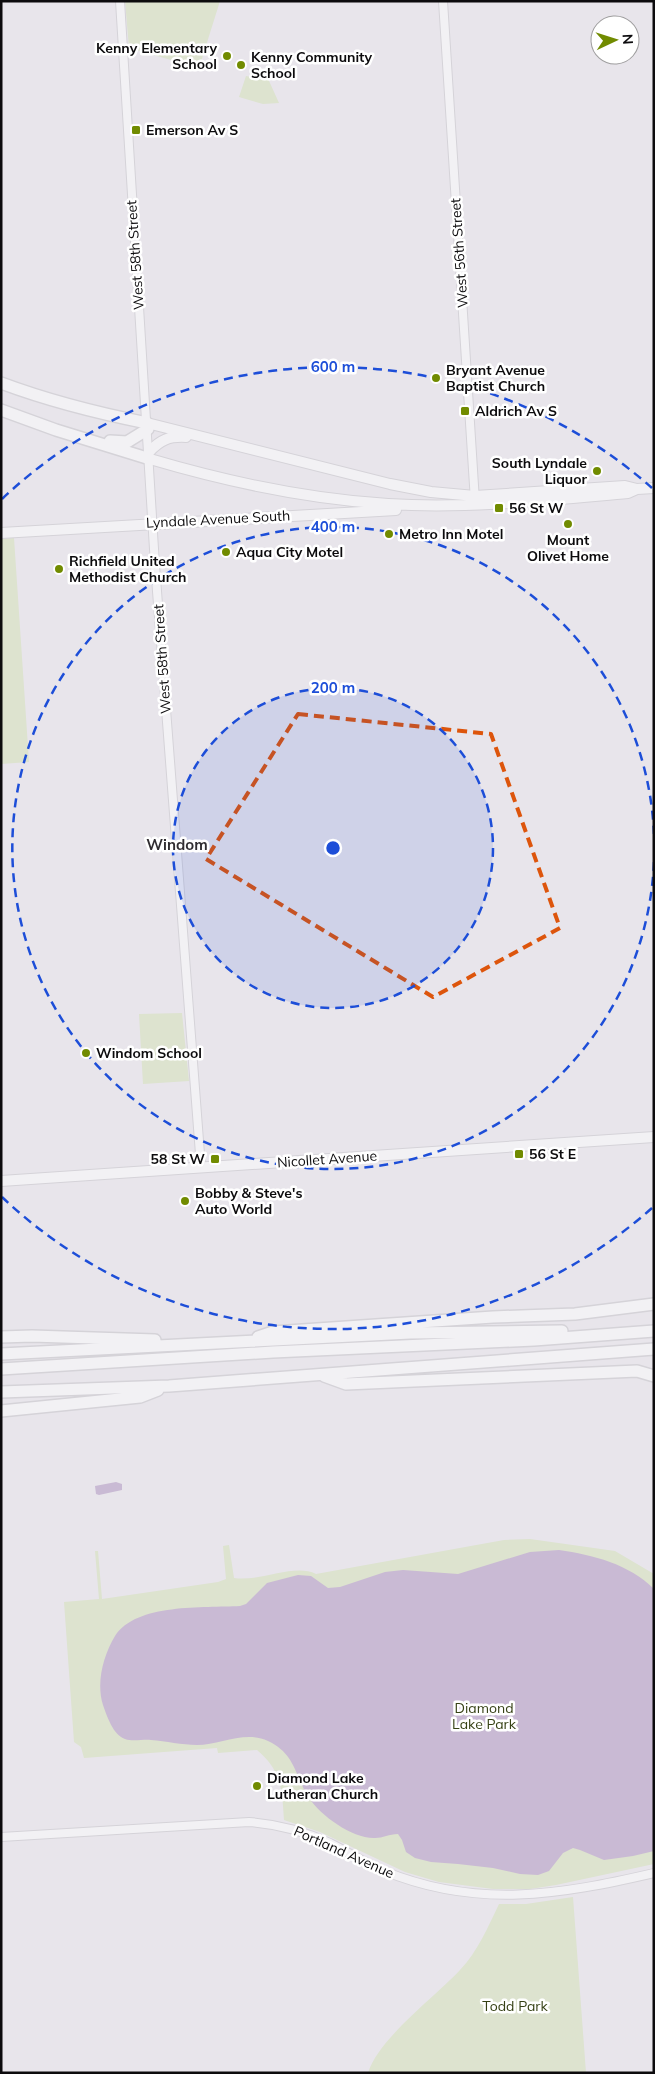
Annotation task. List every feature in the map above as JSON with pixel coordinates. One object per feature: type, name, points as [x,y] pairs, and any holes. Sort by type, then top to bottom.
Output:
[{"type":"highway","points":[[1,383],[30,394],[147,426]]},
{"type":"highway","points":[[1,410],[83,438],[149,456]]},
{"type":"highway","points":[[83,438],[127,442],[147,426]]},
{"type":"highway","points":[[250,1342],[262,1335],[273,1332],[493,1317],[575,1314],[654,1304]]},
{"type":"highway","points":[[1,1354],[410,1333],[533,1330],[618,1333]]},
{"type":"highway","points":[[1,1369],[273,1352],[534,1340],[654,1331]]},
{"type":"highway","points":[[1,1337],[32,1336],[174,1340],[185,1345]]},
{"type":"highway","points":[[1,1392],[169,1386],[654,1349]]},
{"type":"highway","points":[[320,1375],[346,1384],[637,1371],[654,1376]]},
{"type":"highway","points":[[1,1411],[140,1397],[169,1386]]},
{"type":"main road","points":[[147,426],[202,437],[406,487],[475,500]]},
{"type":"main road","points":[[202,437],[168,437],[156,444],[149,456],[217,478],[289,492],[372,503],[434,504],[625,486],[637,489],[654,488]]},
{"type":"main road","name":"Lyndale Avenue South","points":[[1,533],[390,510],[434,504]]},
{"type":"main road","name":"Nicollet Avenue","points":[[1,1181],[654,1137]]},
{"type":"street","name":"West 58th Street","points":[[120,1],[153,523],[201,1167]]},
{"type":"street","name":"West 56th Street","points":[[443,1],[475,500]]},
{"type":"street","name":"Portland Avenue","points":[[1,1837],[244,1822],[263,1823],[310,1835],[384,1871],[428,1886],[455,1891],[511,1896],[558,1892],[654,1873]]},
{"type":"highlighted area","points":[[298,714],[491,734],[560,928],[433,997],[206,859]]},
{"type":"green space","points":[[125,1],[220,1],[199,68],[129,48]]},
{"type":"green space","points":[[265,72],[279,103],[263,104],[239,97],[246,76],[262,79]]},
{"type":"green space","points":[[14,538],[29,762],[1,764],[1,539]]},
{"type":"green space","points":[[182,1013],[189,1081],[143,1084],[139,1014]]},
{"type":"green space","name":"Diamond Lake Park","points":[[530,1539],[615,1551],[654,1574],[654,1864],[530,1889],[493,1889],[439,1882],[405,1872],[320,1832],[284,1820],[281,1790],[276,1773],[257,1750],[218,1753],[217,1748],[84,1758],[81,1747],[74,1742],[64,1602],[99,1599],[95,1551],[98,1551],[102,1599],[218,1582],[226,1579],[223,1546],[229,1545],[234,1578],[244,1579],[288,1571],[307,1571],[316,1574],[504,1540]]},
{"type":"green space","name":"Todd Park","points":[[573,1897],[586,2073],[368,2073],[383,2046],[395,2032],[466,1963],[482,1938],[499,1904],[526,1904]]},
{"type":"shaded area","points":[[116,1482],[122,1484],[122,1490],[96,1494],[95,1486]]},
{"type":"shaded area","name":"Diamond Lake Park","points":[[559,1550],[610,1562],[633,1573],[654,1589],[654,1851],[604,1860],[573,1848],[563,1853],[549,1871],[538,1875],[520,1874],[493,1868],[431,1862],[415,1858],[406,1852],[398,1834],[378,1838],[366,1837],[348,1831],[329,1819],[309,1798],[290,1759],[277,1746],[268,1741],[259,1738],[241,1737],[197,1745],[151,1740],[128,1740],[117,1734],[103,1705],[100,1688],[107,1652],[115,1636],[125,1625],[138,1618],[172,1609],[240,1606],[246,1604],[267,1583],[298,1575],[311,1576],[328,1588],[340,1587],[385,1572],[403,1570],[458,1574],[530,1552]]},
{"type":"place","name":"Kenny Elementary School","points":[[227,56]]},
{"type":"place","name":"Kenny Community School","points":[[241,65]]},
{"type":"place","name":"Emerson Av S","points":[[136,130]]},
{"type":"place","name":"Bryant Avenue Baptist Church","points":[[436,378]]},
{"type":"place","name":"Aldrich Av S","points":[[465,411]]},
{"type":"place","name":"South Lyndale Liquor","points":[[597,471]]},
{"type":"place","name":"56 St W","points":[[499,508]]},
{"type":"place","name":"Mount Olivet Home","points":[[568,524]]},
{"type":"place","name":"Metro Inn Motel","points":[[389,534]]},
{"type":"place","name":"Aqua City Motel","points":[[226,552]]},
{"type":"place","name":"Richfield United Methodist Church","points":[[59,569]]},
{"type":"place","name":"Windom School","points":[[86,1053]]},
{"type":"place","name":"56 St E","points":[[519,1154]]},
{"type":"place","name":"58 St W","points":[[215,1159]]},
{"type":"place","name":"Bobby & Steve's Auto World","points":[[185,1201]]},
{"type":"place","name":"Diamond Lake Lutheran Church","points":[[257,1786]]},
{"type":"district","name":"Windom","points":[[177,845]]}]
